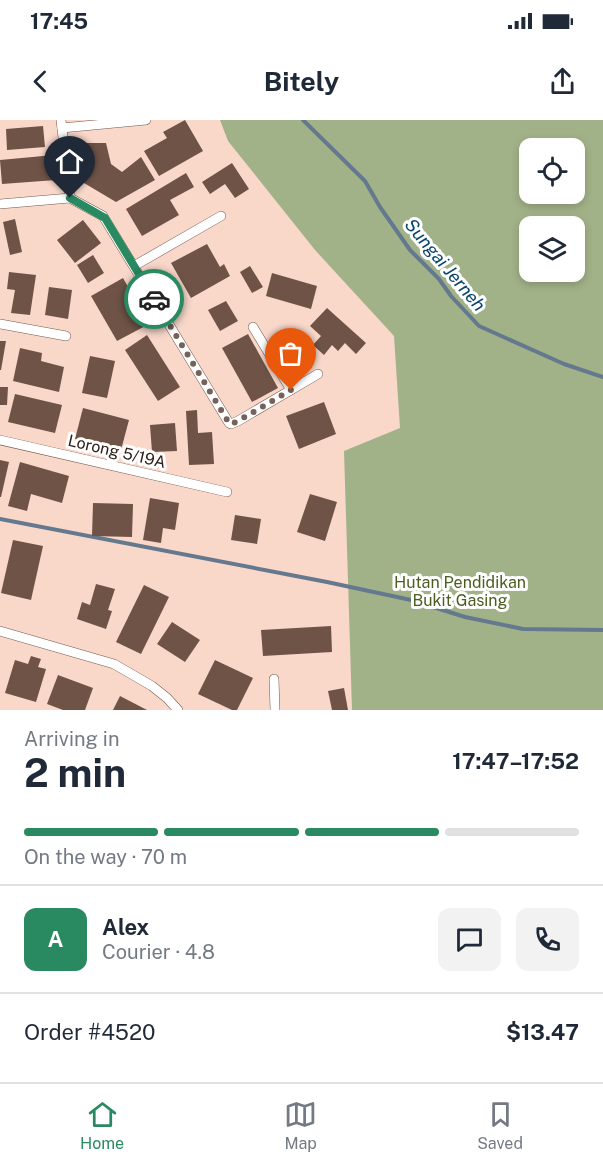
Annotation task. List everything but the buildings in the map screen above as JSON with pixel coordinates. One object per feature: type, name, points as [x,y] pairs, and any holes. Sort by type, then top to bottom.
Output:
[{"type":"street","points":[[70,198],[61,124],[146,120]]},
{"type":"street","points":[[0,204],[70,198],[105,218],[227,421],[231,424],[318,374]]},
{"type":"street","points":[[134,266],[221,216]]},
{"type":"street","points":[[0,324],[66,336]]},
{"type":"street","points":[[253,327],[291,390]]},
{"type":"street","name":"Lorong 5/19A","points":[[0,440],[227,492]]},
{"type":"street","points":[[0,631],[114,664],[152,686],[178,710]]},
{"type":"street","points":[[274,679],[275,710]]},
{"type":"green space","name":"Hutan Pendidikan Bukit Gasing","points":[[220,120],[603,120],[603,710],[352,710],[344,451],[400,428],[394,336],[315,250],[228,141]]},
{"type":"waterway","name":"Sungai Jerneh","points":[[303,120],[365,181],[410,250],[439,279],[451,296],[479,326],[564,364],[603,377]]},
{"type":"waterway","points":[[0,519],[327,582],[411,600],[465,617],[523,629],[603,630]]},
{"type":"way so far","points":[[154,299],[229,423],[238,421],[291,390]]},
{"type":"route","points":[[70,198],[105,218],[154,299]]}]
